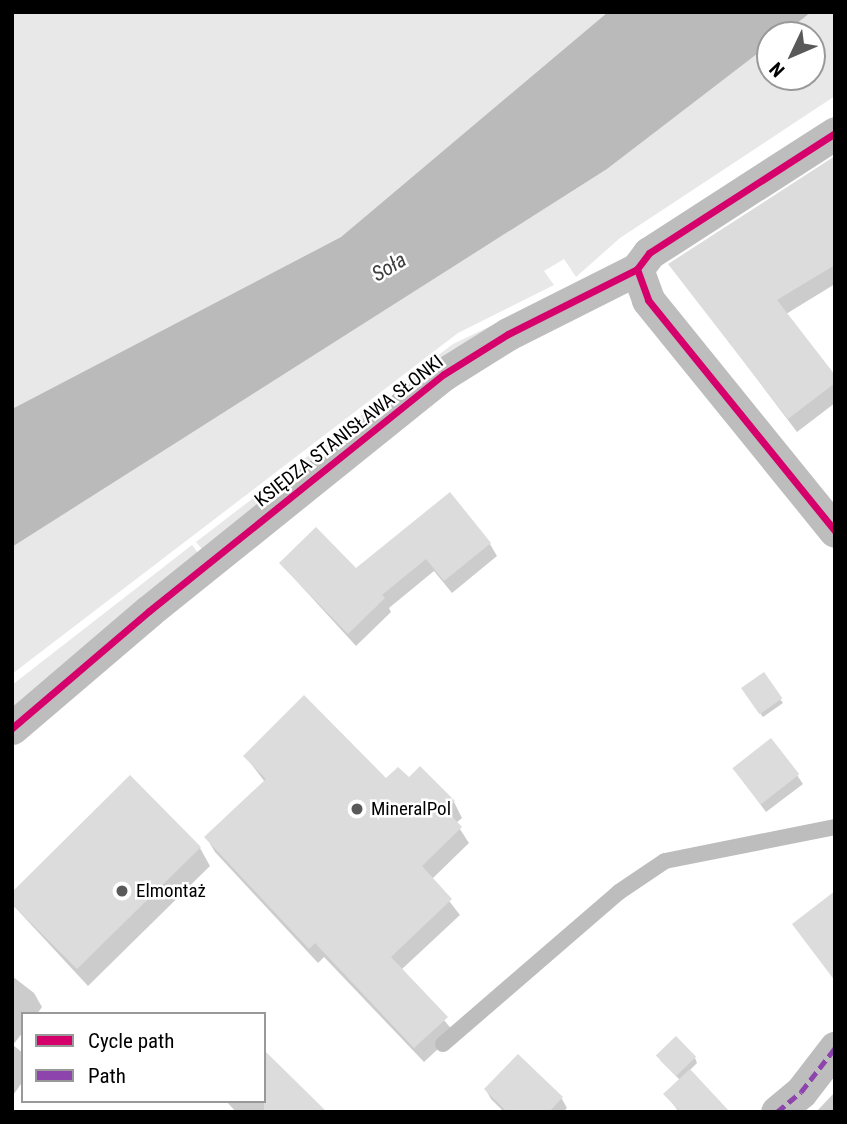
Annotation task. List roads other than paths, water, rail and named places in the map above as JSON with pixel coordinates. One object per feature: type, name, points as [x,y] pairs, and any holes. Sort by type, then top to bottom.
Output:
[{"type":"street","name":"KSIĘDZA STANISŁAWA SŁONKI","points":[[12,728],[149,611],[444,374],[508,334],[637,269],[649,253],[835,133]]},
{"type":"street","points":[[637,269],[648,300],[835,531]]},
{"type":"street","points":[[777,1112],[801,1092],[835,1048]]},
{"type":"lane","points":[[443,1044],[619,892],[665,861],[835,827]]},
{"type":"water","name":"Soła","points":[[608,12],[811,12],[800,21],[756,21],[756,55],[607,169],[12,547],[12,409],[341,237]]},
{"type":"place","name":"MineralPol","points":[[357,809]]},
{"type":"place","name":"Elmontaż","points":[[122,891]]}]
